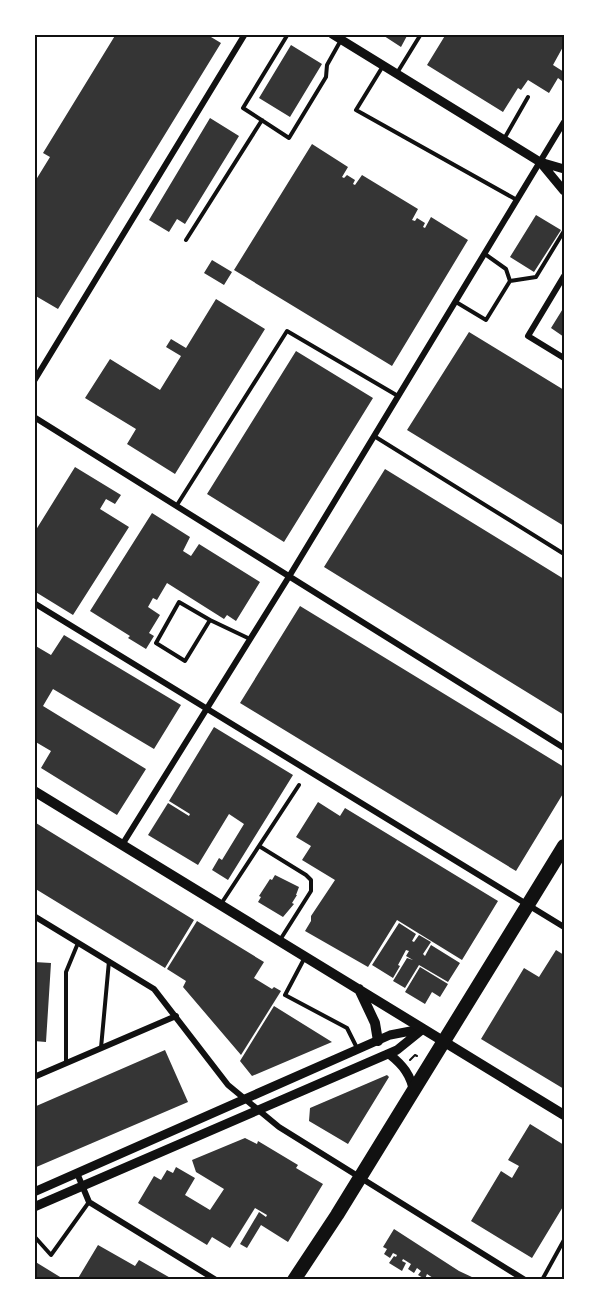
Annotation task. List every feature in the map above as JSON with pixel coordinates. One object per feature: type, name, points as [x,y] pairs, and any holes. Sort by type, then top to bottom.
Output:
[{"type":"highway","points":[[296,1280],[564,846]]},
{"type":"highway","points":[[304,1280],[564,860]]},
{"type":"main road","points":[[34,791],[564,1115]]},
{"type":"main road","points":[[359,989],[375,1023],[378,1041]]},
{"type":"street","points":[[34,381],[245,34]]},
{"type":"street","points":[[336,37],[540,162],[564,169]]},
{"type":"street","points":[[122,845],[290,576],[564,122]]},
{"type":"street","points":[[540,162],[564,191]]},
{"type":"street","points":[[564,276],[528,336],[564,358]]},
{"type":"street","points":[[34,417],[564,748]]},
{"type":"street","points":[[34,603],[564,927]]},
{"type":"street","points":[[296,1280],[362,1178],[564,846]]},
{"type":"street","points":[[34,916],[154,989],[228,1085],[279,1127],[525,1280]]},
{"type":"street","points":[[34,1077],[176,1016]]},
{"type":"street","points":[[34,1192],[390,1035],[423,1029]]},
{"type":"street","points":[[34,1207],[389,1054],[423,1029]]},
{"type":"street","points":[[389,1054],[407,1071],[414,1093]]},
{"type":"street","points":[[77,1173],[89,1202],[216,1280]]},
{"type":"lane","points":[[288,34],[243,108],[289,138],[326,77],[327,65],[336,37]]},
{"type":"lane","points":[[397,74],[421,34]]},
{"type":"lane","points":[[383,66],[356,110],[517,200]]},
{"type":"lane","points":[[504,140],[528,97]]},
{"type":"lane","points":[[186,240],[262,120]]},
{"type":"lane","points":[[456,302],[486,320],[510,281],[536,277],[564,231]]},
{"type":"lane","points":[[484,254],[506,269],[510,281]]},
{"type":"lane","points":[[177,505],[287,331],[398,396]]},
{"type":"lane","points":[[374,436],[564,554]]},
{"type":"lane","points":[[210,620],[185,661],[156,643],[179,602],[250,639]]},
{"type":"lane","points":[[221,905],[299,785]]},
{"type":"lane","points":[[259,846],[311,880],[310,891],[280,940]]},
{"type":"lane","points":[[66,1063],[66,972],[78,942]]},
{"type":"lane","points":[[306,956],[285,995],[347,1028],[358,1050]]},
{"type":"lane","points":[[102,1048],[109,960]]},
{"type":"lane","points":[[34,1236],[51,1254],[89,1202]]},
{"type":"lane","points":[[542,1280],[564,1240]]},
{"type":"path","points":[[410,1060],[415,1055],[417,1056]]},
{"type":"building","points":[[116,34],[206,34],[221,43],[58,309],[34,295],[34,183],[50,157],[43,153]]},
{"type":"building","points":[[381,34],[408,34],[401,47]]},
{"type":"building","points":[[446,34],[564,34],[564,45],[553,65],[564,72],[564,76],[562,81],[558,78],[549,93],[528,80],[521,90],[518,88],[503,112],[427,65]]},
{"type":"building","points":[[291,45],[322,64],[290,117],[259,98]]},
{"type":"building","points":[[210,118],[239,136],[185,224],[177,219],[169,232],[149,220]]},
{"type":"building","points":[[312,144],[348,167],[342,177],[347,175],[355,180],[353,184],[355,185],[362,175],[418,209],[412,220],[415,221],[417,218],[425,223],[423,227],[425,228],[431,217],[468,240],[392,366],[234,270]]},
{"type":"building","points":[[536,215],[561,230],[534,272],[510,257]]},
{"type":"building","points":[[212,260],[232,272],[224,285],[204,273]]},
{"type":"building","points":[[216,299],[265,329],[175,474],[127,444],[136,429],[85,398],[110,359],[160,390],[181,356],[166,347],[171,339],[186,348]]},
{"type":"building","points":[[564,307],[564,337],[551,328]]},
{"type":"building","points":[[469,332],[564,390],[564,526],[407,430]]},
{"type":"building","points":[[296,351],[373,398],[284,542],[207,494]]},
{"type":"building","points":[[75,467],[121,495],[115,504],[106,499],[100,509],[129,527],[73,615],[34,591],[34,533]]},
{"type":"building","points":[[385,469],[564,579],[564,715],[324,567]]},
{"type":"building","points":[[152,513],[190,537],[183,551],[191,556],[199,544],[260,582],[236,621],[227,615],[224,619],[167,583],[157,600],[153,598],[148,607],[160,615],[149,633],[154,636],[146,649],[90,611]]},
{"type":"building","points":[[300,606],[564,767],[564,792],[516,871],[240,703]]},
{"type":"building","points":[[64,635],[181,705],[154,749],[53,689],[43,706],[146,769],[117,815],[41,768],[51,751],[34,741],[34,645],[51,655]]},
{"type":"building","points":[[214,727],[293,775],[228,880],[212,870],[219,858],[222,860],[244,824],[229,814],[198,865],[148,835],[168,803],[189,816],[190,814],[169,801]]},
{"type":"building","points":[[318,802],[340,816],[345,808],[498,901],[462,960],[397,920],[368,967],[305,931],[311,921],[311,916],[335,880],[302,860],[311,846],[296,837]]},
{"type":"building","points":[[36,823],[194,920],[165,968],[34,888]]},
{"type":"building","points":[[275,875],[299,887],[292,903],[294,904],[283,917],[258,902],[261,897],[259,896]]},
{"type":"building","points":[[197,921],[264,962],[254,978],[272,989],[274,987],[281,991],[241,1055],[183,987],[186,981],[167,969]]},
{"type":"building","points":[[399,923],[416,934],[412,941],[414,942],[419,935],[431,942],[423,954],[425,956],[431,945],[460,963],[448,982],[419,965],[405,988],[393,981],[407,958],[413,960],[406,956],[409,951],[406,950],[393,978],[372,965]]},
{"type":"building","points":[[556,950],[564,955],[564,1089],[481,1039],[524,968],[539,977]]},
{"type":"building","points":[[34,962],[51,963],[46,1042],[34,1041]]},
{"type":"building","points":[[420,967],[448,984],[440,997],[432,992],[425,1004],[405,992]]},
{"type":"building","points":[[274,1006],[332,1042],[252,1076],[240,1061]]},
{"type":"building","points":[[165,1050],[188,1102],[34,1168],[34,1107]]},
{"type":"building","points":[[387,1075],[389,1077],[348,1144],[309,1121],[310,1108]]},
{"type":"building","points":[[530,1124],[564,1145],[564,1205],[532,1258],[471,1221],[501,1171],[512,1178],[519,1166],[508,1160]]},
{"type":"building","points":[[245,1138],[257,1144],[258,1141],[298,1165],[296,1168],[323,1184],[288,1242],[261,1225],[247,1248],[240,1244],[259,1212],[266,1217],[267,1215],[255,1208],[230,1248],[212,1237],[207,1245],[138,1203],[154,1176],[161,1180],[167,1170],[173,1173],[176,1167],[195,1178],[185,1195],[210,1210],[224,1189],[196,1172],[192,1160]]},
{"type":"building","points":[[394,1229],[459,1271],[474,1278],[473,1280],[436,1280],[427,1274],[425,1279],[418,1275],[421,1271],[417,1268],[414,1273],[408,1269],[411,1264],[403,1259],[402,1261],[406,1263],[402,1271],[389,1263],[397,1255],[393,1253],[390,1258],[384,1254],[387,1249],[383,1247]]},
{"type":"building","points":[[98,1245],[135,1266],[139,1260],[174,1280],[77,1280]]},
{"type":"building","points":[[34,1261],[65,1280],[34,1280]]}]
